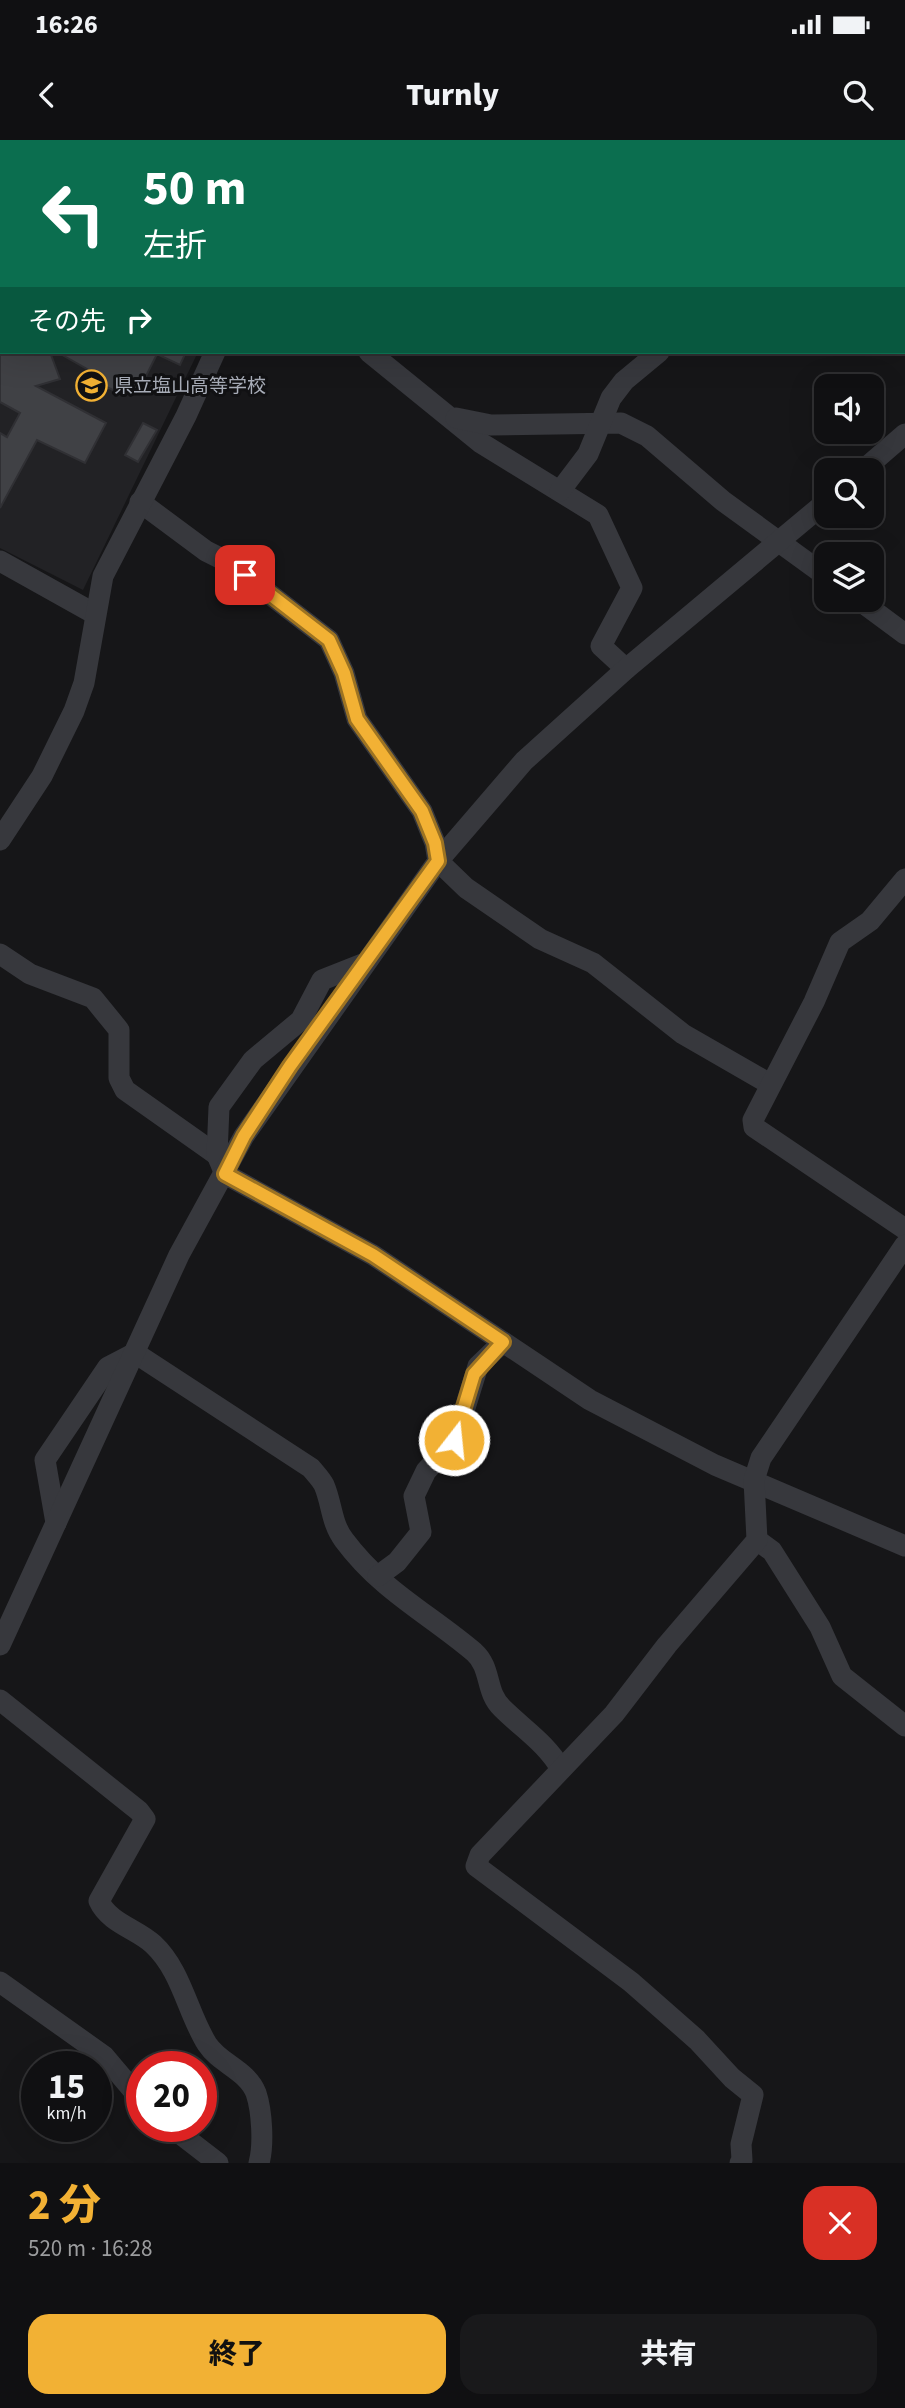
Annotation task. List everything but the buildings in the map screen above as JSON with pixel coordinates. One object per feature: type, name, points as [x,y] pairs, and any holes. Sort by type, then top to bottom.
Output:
[{"type":"street","points":[[0,840],[41,776],[74,711],[84,683],[103,576],[186,416],[214,354]]},
{"type":"street","points":[[372,354],[454,418],[481,443],[598,515],[632,588],[601,646],[626,669]]},
{"type":"street","points":[[559,491],[588,454],[611,398],[624,381],[658,354]]},
{"type":"street","points":[[454,418],[491,425],[603,421],[621,423],[647,436],[723,501],[814,567]]},
{"type":"street","points":[[877,458],[905,434]]},
{"type":"street","points":[[140,502],[205,551],[228,562],[329,640],[344,673],[357,719],[422,811],[435,843],[438,861],[466,888],[540,939],[593,963],[682,1034],[770,1084]]},
{"type":"street","points":[[0,1645],[221,1165],[438,861],[524,761],[626,669],[814,512]]},
{"type":"street","points":[[0,561],[95,614]]},
{"type":"street","points":[[875,612],[905,634]]},
{"type":"street","points":[[905,879],[870,921],[840,942],[814,1002],[752,1120],[754,1127],[905,1229]]},
{"type":"street","points":[[0,954],[30,974],[93,998],[118,1030],[119,1078],[125,1090],[221,1165],[362,1248],[590,1399],[715,1465],[905,1546]]},
{"type":"street","points":[[221,1165],[219,1107],[253,1060],[301,1020],[322,980],[365,963]]},
{"type":"street","points":[[743,2162],[741,2144],[753,2095],[732,2078],[697,2040],[631,1983],[476,1866],[480,1855],[614,1714],[667,1644],[757,1540],[754,1480],[761,1458],[905,1245]]},
{"type":"street","points":[[378,1576],[397,1562],[421,1532],[414,1496],[426,1471],[454,1440],[478,1366],[503,1342]]},
{"type":"street","points":[[56,1523],[45,1460],[108,1367],[135,1353]]},
{"type":"street","points":[[135,1353],[311,1468],[324,1486],[333,1522],[338,1531],[388,1590],[474,1652],[489,1673],[492,1694],[499,1706],[551,1751],[561,1769]]},
{"type":"street","points":[[757,1540],[772,1551],[820,1627],[842,1676],[905,1726]]},
{"type":"street","points":[[0,1700],[139,1811],[145,1819],[99,1901],[104,1911],[152,1943],[165,1957],[206,2042],[240,2071],[255,2091],[259,2108],[258,2163]]},
{"type":"street","points":[[0,1982],[104,2056],[126,2082]]},
{"type":"street","points":[[191,2142],[218,2163]]},
{"type":"shaded area","name":"県立塩山高等学校","points":[[0,354],[197,354],[83,590],[0,548]]},
{"type":"place","name":"県立塩山高等学校","points":[[91,386]]},
{"type":"route","points":[[245,575],[329,640],[344,673],[357,719],[422,811],[435,843],[438,861],[290,1066],[244,1136],[225,1174],[340,1235],[411,1279],[503,1342],[478,1366],[474,1374],[454,1440]]}]
